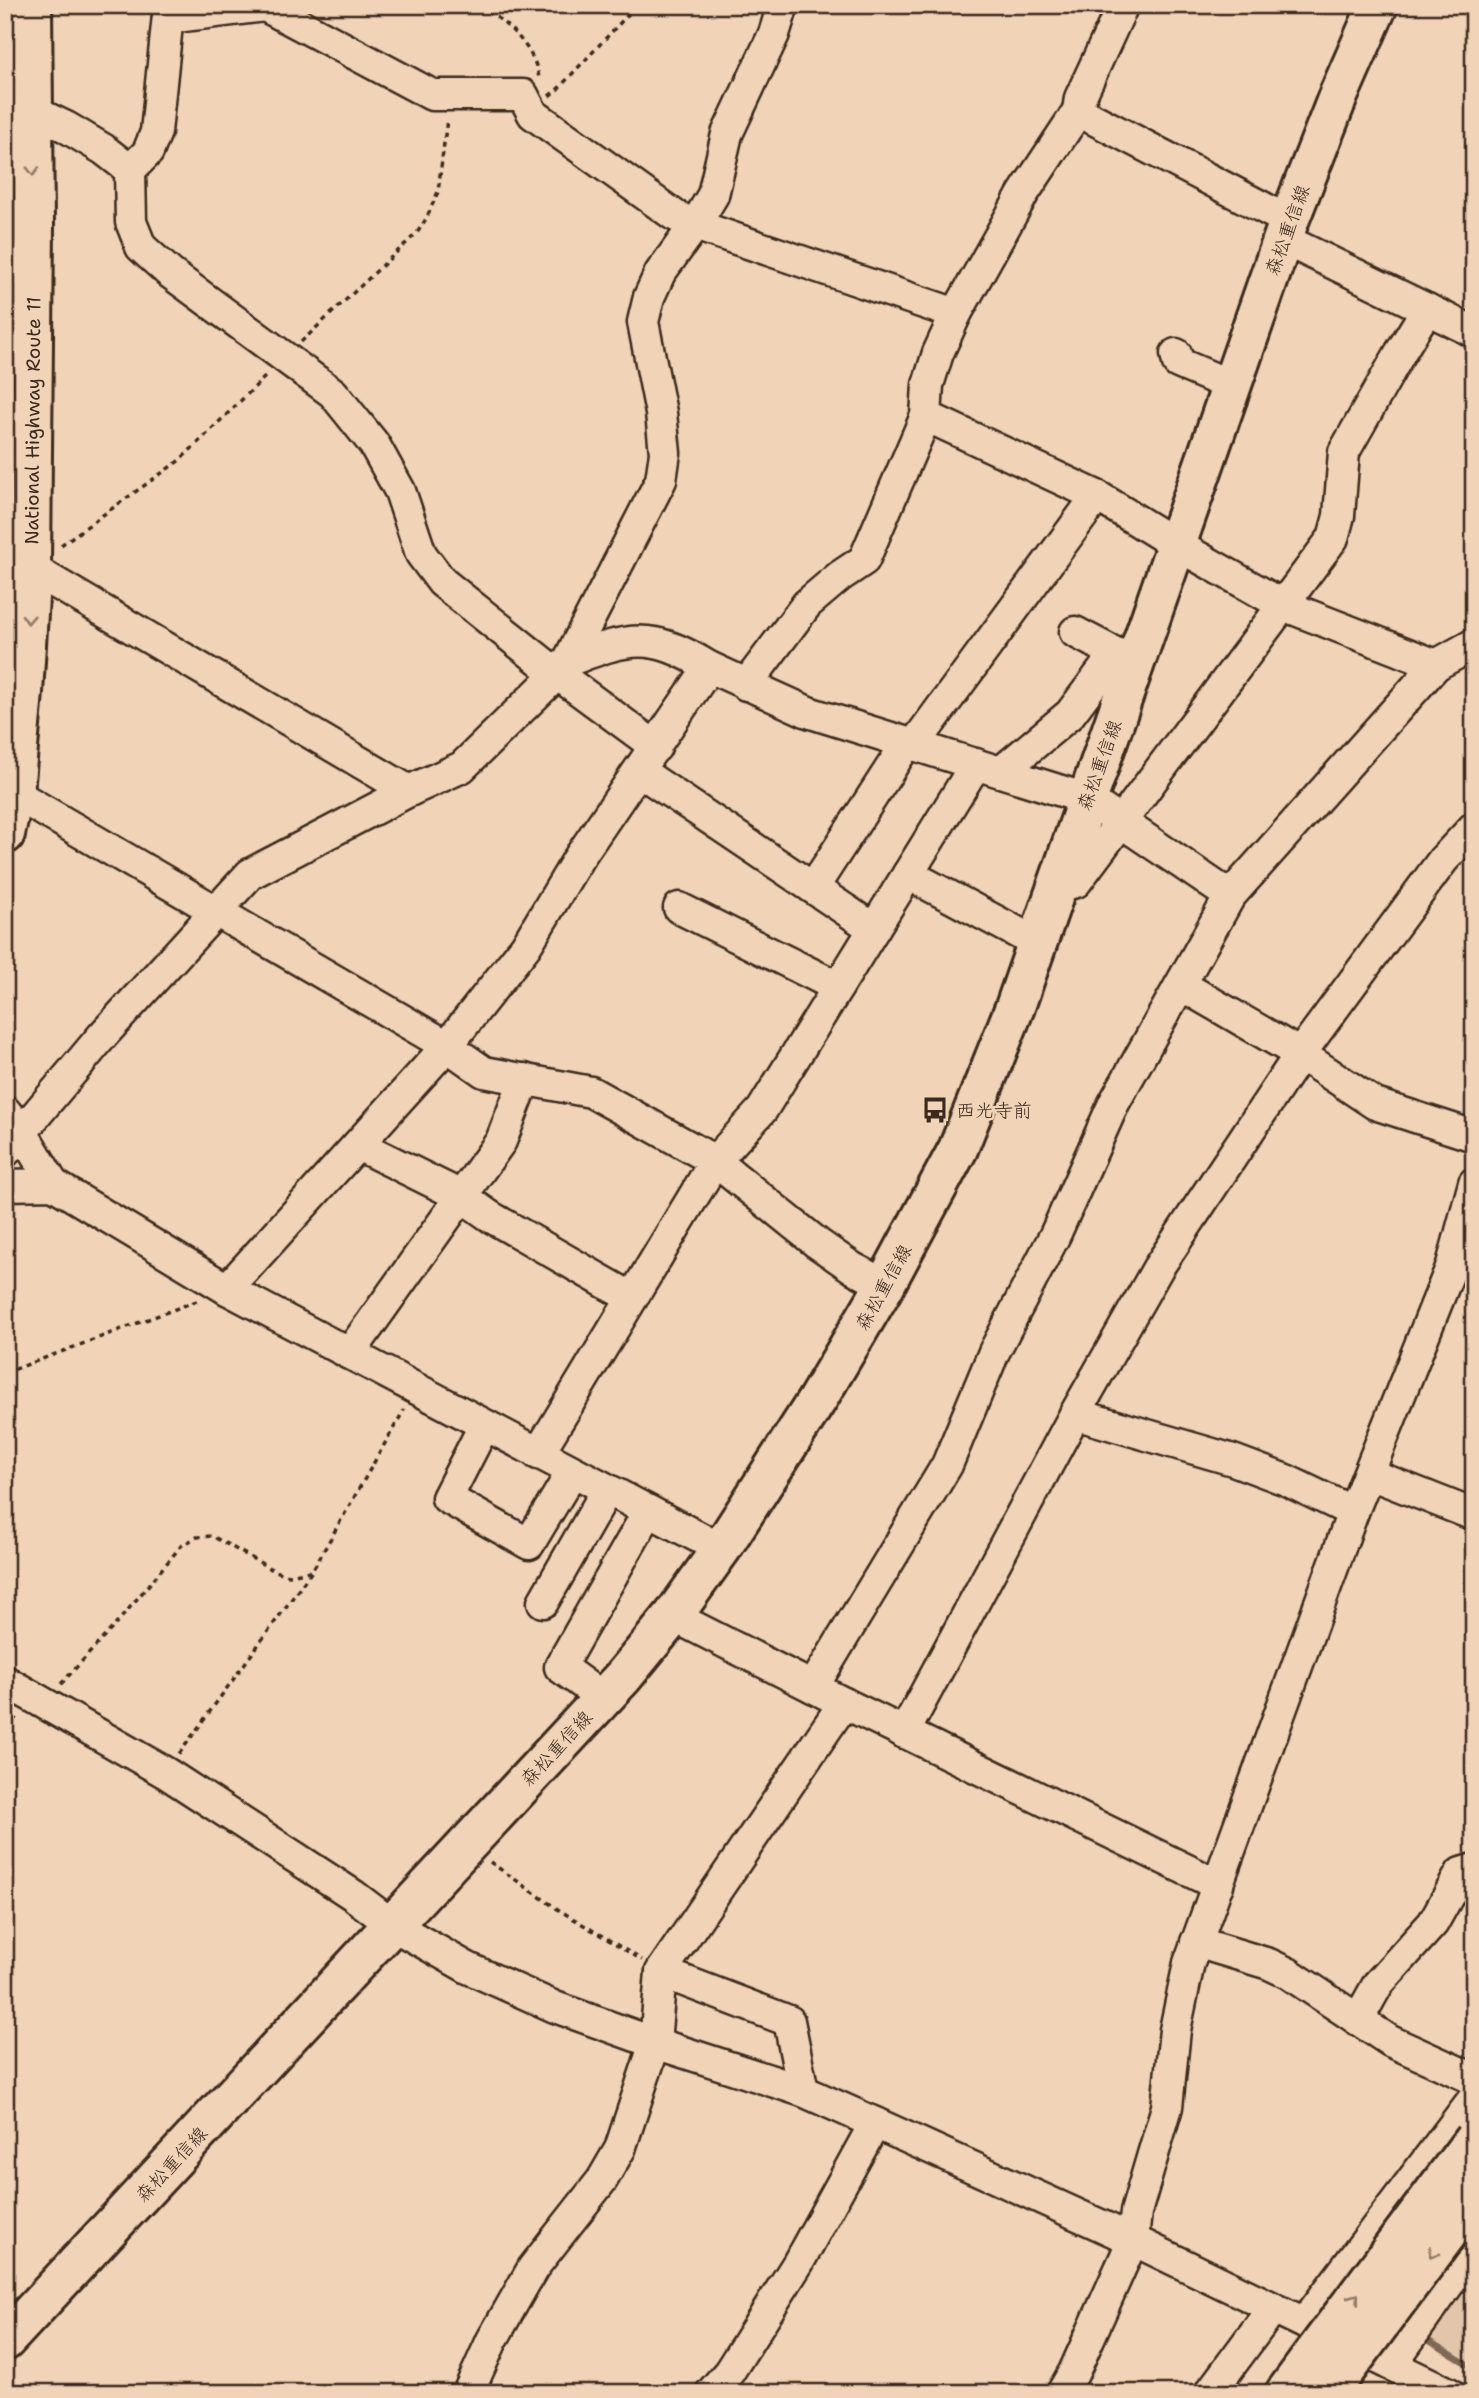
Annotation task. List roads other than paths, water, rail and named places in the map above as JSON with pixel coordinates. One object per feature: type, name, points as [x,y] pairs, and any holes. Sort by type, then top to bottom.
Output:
[{"type":"main road","name":"National Highway Route 11","points":[[5,834],[10,790],[18,559],[19,106],[32,5]]},
{"type":"main road","name":"森松重信線","points":[[5,2341],[394,1926],[465,1845],[603,1698],[673,1616],[817,1400],[885,1284],[958,1149],[1015,1007],[1087,799],[1125,658],[1177,545],[1286,230],[1339,94],[1378,5]]},
{"type":"main road","points":[[1323,2360],[1474,2139]]},
{"type":"main road","points":[[1285,2393],[1323,2360],[1474,2198]]},
{"type":"street","points":[[720,1549],[227,1289],[53,1184],[11,1132],[250,874],[409,791],[462,767],[563,667],[661,480],[665,453],[661,413],[643,322],[649,297],[660,273],[713,195],[727,134],[774,34],[783,5]]},
{"type":"street","points":[[746,685],[807,604],[864,560],[926,416],[928,385],[956,314],[1023,194],[1078,111],[1080,98],[1123,5]]},
{"type":"street","points":[[874,929],[813,888],[648,759],[563,667],[442,583],[421,554],[400,491],[374,444],[333,393],[170,273],[141,247],[131,222],[130,170],[148,152],[156,132],[168,12],[265,6],[432,94],[526,102],[533,114],[674,215],[695,225],[956,314]]},
{"type":"street","points":[[19,106],[66,127],[103,149],[130,170]]},
{"type":"street","points":[[1078,111],[1427,309],[1474,332]]},
{"type":"street","points":[[1056,887],[1076,882],[1333,538],[1339,516],[1344,452],[1427,309]]},
{"type":"street","points":[[1176,354],[1178,363],[1232,386]]},
{"type":"street","points":[[926,416],[1097,496],[1283,605],[1436,665]]},
{"type":"street","points":[[813,888],[911,744],[1097,496]]},
{"type":"street","points":[[18,559],[409,791]]},
{"type":"street","points":[[538,1454],[715,1161],[762,1110],[908,874],[988,768],[1070,714],[1125,658],[1075,632]]},
{"type":"street","points":[[563,667],[607,646],[647,640],[665,644],[746,685],[808,712],[1087,799],[1230,896]]},
{"type":"street","points":[[813,1687],[947,1465],[994,1352],[1055,1235],[1114,1103],[1230,896],[1436,665],[1474,645]]},
{"type":"street","points":[[227,1289],[447,1046],[526,946],[578,859],[709,667]]},
{"type":"street","points":[[10,790],[447,1046],[484,1072],[592,1092],[715,1161],[817,1244],[853,1268],[885,1284]]},
{"type":"street","points":[[904,1733],[1075,1414],[1158,1268],[1300,1054],[1443,860],[1474,827]]},
{"type":"street","points":[[908,874],[1037,943]]},
{"type":"street","points":[[679,908],[838,987]]},
{"type":"street","points":[[1181,985],[1300,1054],[1375,1104],[1474,1136]]},
{"type":"street","points":[[349,1354],[501,1140],[524,1079]]},
{"type":"street","points":[[358,1145],[461,1196],[491,1217],[632,1298]]},
{"type":"street","points":[[1062,2393],[1074,2372],[1133,2239],[1136,2212],[1167,2108],[1179,2002],[1196,1942],[1353,1513],[1451,1265],[1474,1183]]},
{"type":"street","points":[[5,1185],[53,1184]]},
{"type":"street","points":[[1075,1414],[1233,1460],[1286,1480],[1353,1513]]},
{"type":"street","points":[[484,1426],[447,1498],[529,1544],[572,1472]]},
{"type":"street","points":[[1370,1474],[1474,1515]]},
{"type":"street","points":[[543,1602],[607,1490]]},
{"type":"street","points":[[603,1698],[560,1667],[648,1511]]},
{"type":"street","points":[[673,1616],[904,1733],[1218,1885]]},
{"type":"street","points":[[5,1681],[166,1773],[353,1895],[394,1926],[468,1968],[555,2007],[803,2091],[1133,2239],[1273,2308],[1323,2360],[1397,2377],[1449,2393]]},
{"type":"street","points":[[468,2393],[492,2340],[533,2268],[602,2180],[620,2149],[655,2043],[661,1972],[844,1703]]},
{"type":"street","points":[[1358,2020],[1378,1984],[1433,1923],[1461,1873],[1474,1870]]},
{"type":"street","points":[[1196,1942],[1269,1964],[1288,1973],[1404,2048],[1474,2079]]},
{"type":"street","points":[[661,1972],[789,2021],[803,2091]]},
{"type":"street","points":[[1323,2360],[1474,2098]]},
{"type":"street","points":[[711,2393],[729,2372],[798,2263],[875,2123]]},
{"type":"street","points":[[1397,2377],[1474,2248]]},
{"type":"street","points":[[1210,2393],[1273,2308]]},
{"type":"waterway","points":[[1421,2336],[1474,2368]]},
{"type":"place","name":"西光寺前","points":[[935,1110]]}]
